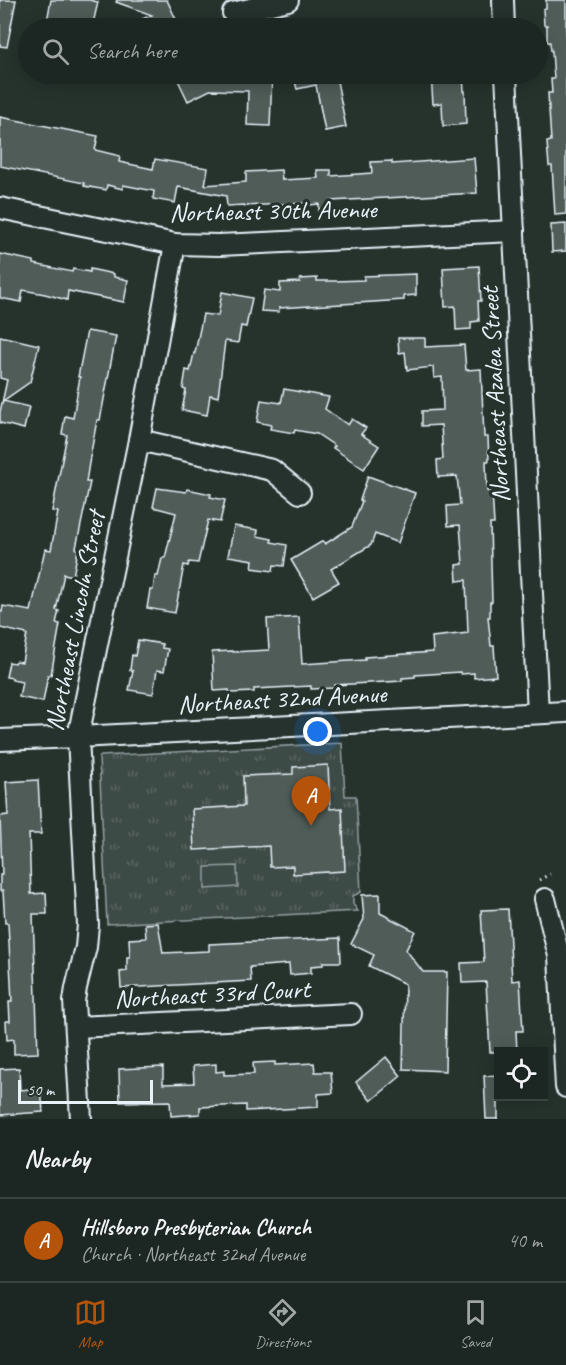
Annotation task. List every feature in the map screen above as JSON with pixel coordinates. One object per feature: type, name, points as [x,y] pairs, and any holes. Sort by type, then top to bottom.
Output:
[{"type":"street","points":[[233,13],[288,0]]},
{"type":"street","points":[[503,0],[504,18]]},
{"type":"street","name":"Northeast Azalea Street","points":[[507,84],[538,713]]},
{"type":"street","name":"Northeast 30th Avenue","points":[[0,208],[175,243],[219,245],[514,231]]},
{"type":"street","name":"Northeast Lincoln Street","points":[[81,1119],[74,1001],[86,947],[88,925],[78,737],[139,440],[175,243]]},
{"type":"street","points":[[139,440],[272,470],[300,493]]},
{"type":"street","name":"Northeast 32nd Avenue","points":[[0,740],[566,712]]},
{"type":"street","points":[[545,899],[559,956],[566,1087]]},
{"type":"street","name":"Northeast 33rd Court","points":[[76,1027],[351,1014]]},
{"type":"green space","points":[[342,743],[345,796],[356,796],[361,892],[353,896],[353,904],[358,911],[107,924],[99,758],[101,756]]},
{"type":"green space","points":[[237,866],[238,887],[205,889],[205,867]]},
{"type":"building","points":[[0,0],[16,0],[7,47],[0,46]]},
{"type":"building","points":[[51,0],[98,2],[94,18],[48,18]]},
{"type":"building","points":[[117,0],[167,0],[175,18],[145,18],[152,15],[116,2]]},
{"type":"building","points":[[546,0],[566,0],[566,214],[555,215],[552,166],[549,166],[547,142],[551,141],[548,93],[552,93],[551,79],[554,79],[552,51],[550,42],[548,42],[548,18],[544,18],[543,9],[546,8]]},
{"type":"building","points":[[180,84],[272,84],[270,126],[247,125],[248,91],[210,90],[188,101]]},
{"type":"building","points":[[296,84],[338,84],[346,127],[325,131],[316,85],[297,89]]},
{"type":"building","points":[[432,84],[464,84],[466,124],[443,126],[442,103],[433,104]]},
{"type":"building","points":[[0,117],[98,136],[95,150],[120,156],[119,162],[153,169],[155,159],[208,168],[205,185],[246,182],[246,172],[281,170],[282,180],[318,178],[317,170],[331,170],[331,176],[372,173],[371,162],[392,161],[392,164],[474,158],[477,193],[331,201],[331,211],[319,212],[319,204],[309,205],[309,203],[227,206],[226,196],[178,187],[175,203],[153,199],[154,191],[123,185],[123,189],[107,185],[106,190],[84,186],[84,183],[0,166]]},
{"type":"building","points":[[566,224],[566,251],[552,252],[551,225]]},
{"type":"building","points":[[0,254],[72,272],[73,269],[90,272],[90,269],[114,274],[114,277],[128,280],[124,302],[68,291],[67,300],[23,290],[21,302],[0,298]]},
{"type":"building","points":[[479,266],[481,301],[478,301],[479,321],[471,322],[471,329],[456,330],[455,306],[445,307],[443,268]]},
{"type":"building","points":[[416,274],[416,295],[404,296],[404,300],[279,308],[279,312],[261,311],[264,290],[280,292],[280,283],[300,282],[300,279],[364,280],[364,276]]},
{"type":"building","points":[[222,292],[252,298],[246,327],[241,326],[238,343],[225,341],[218,397],[210,395],[207,415],[182,410],[186,390],[183,389],[186,370],[190,371],[203,314],[218,316]]},
{"type":"building","points":[[87,331],[116,336],[100,420],[97,420],[89,463],[86,482],[90,482],[76,548],[78,550],[73,576],[64,574],[56,610],[59,611],[56,623],[60,624],[51,675],[48,675],[43,702],[19,697],[22,682],[6,677],[9,662],[22,662],[27,634],[0,628],[0,611],[2,612],[3,606],[31,611],[45,549],[51,550],[58,512],[52,511],[67,435],[62,434],[65,416],[73,418]]},
{"type":"building","points":[[0,336],[39,345],[30,382],[3,401],[29,407],[24,429],[0,423],[0,412],[7,380],[0,378]]},
{"type":"building","points":[[398,338],[425,338],[425,347],[464,345],[466,370],[481,369],[484,437],[488,437],[487,491],[492,490],[494,524],[490,524],[492,602],[490,602],[490,617],[488,617],[491,646],[494,646],[496,676],[474,678],[474,673],[461,674],[460,672],[415,675],[415,677],[402,678],[402,681],[335,685],[335,688],[311,689],[311,686],[254,689],[254,692],[214,691],[212,652],[269,650],[267,619],[299,617],[302,664],[433,652],[432,637],[468,633],[466,580],[457,581],[456,565],[463,564],[460,525],[448,526],[447,506],[460,505],[457,476],[438,477],[437,460],[443,459],[441,425],[422,426],[422,411],[443,410],[442,377],[434,378],[433,367],[407,370],[405,352],[399,353]]},
{"type":"building","points":[[284,389],[329,397],[325,409],[348,425],[352,419],[366,428],[361,434],[379,446],[364,469],[317,434],[270,429],[271,425],[257,422],[261,400],[281,403]]},
{"type":"building","points":[[368,476],[415,493],[398,543],[375,534],[371,545],[331,569],[339,582],[313,597],[291,560],[323,541],[325,544],[352,527]]},
{"type":"building","points":[[157,488],[186,492],[187,489],[211,494],[210,497],[225,500],[220,522],[208,520],[198,563],[189,562],[188,566],[184,565],[175,613],[147,608],[155,576],[158,576],[162,558],[165,558],[176,513],[153,507]]},
{"type":"building","points":[[234,526],[258,530],[257,536],[287,545],[284,566],[274,565],[273,571],[252,568],[253,560],[228,556]]},
{"type":"building","points":[[138,640],[162,644],[162,648],[168,649],[164,671],[157,670],[153,694],[129,690],[133,671],[130,670],[132,655],[135,656]]},
{"type":"building","points":[[328,765],[330,809],[342,808],[345,871],[293,874],[293,866],[270,867],[269,846],[194,850],[192,809],[244,806],[243,776],[293,774],[293,767]]},
{"type":"building","points":[[38,780],[41,834],[29,834],[31,894],[46,893],[47,914],[33,914],[38,1053],[14,1054],[14,1039],[7,1040],[6,1021],[10,1021],[9,1002],[12,1002],[8,923],[5,923],[3,891],[0,891],[0,875],[2,875],[0,816],[8,815],[6,782]]},
{"type":"building","points":[[380,894],[380,913],[415,931],[406,950],[423,972],[447,972],[445,1071],[403,1069],[405,984],[369,966],[374,955],[351,944],[364,919],[362,895]]},
{"type":"building","points":[[508,909],[512,981],[520,980],[523,1031],[516,1031],[517,1047],[494,1047],[494,1052],[490,1052],[486,982],[462,983],[461,963],[484,962],[481,910]]},
{"type":"building","points":[[158,923],[163,953],[209,951],[209,944],[340,938],[341,962],[323,962],[323,965],[311,966],[311,973],[290,975],[289,964],[250,967],[251,981],[121,988],[120,972],[127,971],[127,957],[130,957],[129,939],[146,938],[145,924]]},
{"type":"building","points":[[386,1057],[401,1076],[371,1101],[356,1082]]},
{"type":"building","points":[[275,1062],[275,1065],[314,1063],[315,1072],[331,1072],[333,1093],[318,1094],[318,1107],[246,1111],[246,1105],[200,1107],[200,1114],[171,1116],[170,1101],[120,1102],[119,1069],[163,1067],[163,1084],[194,1083],[193,1066],[216,1064],[216,1072],[224,1071],[224,1075],[254,1074],[253,1063]]},
{"type":"building","points":[[19,1068],[20,1090],[41,1088],[43,1112],[0,1115],[0,1069]]},
{"type":"building","points":[[494,1075],[494,1101],[498,1101],[498,1119],[486,1119],[484,1076]]},
{"type":"place","name":"Hillsboro Presbyterian Church","points":[[311,826]]}]
